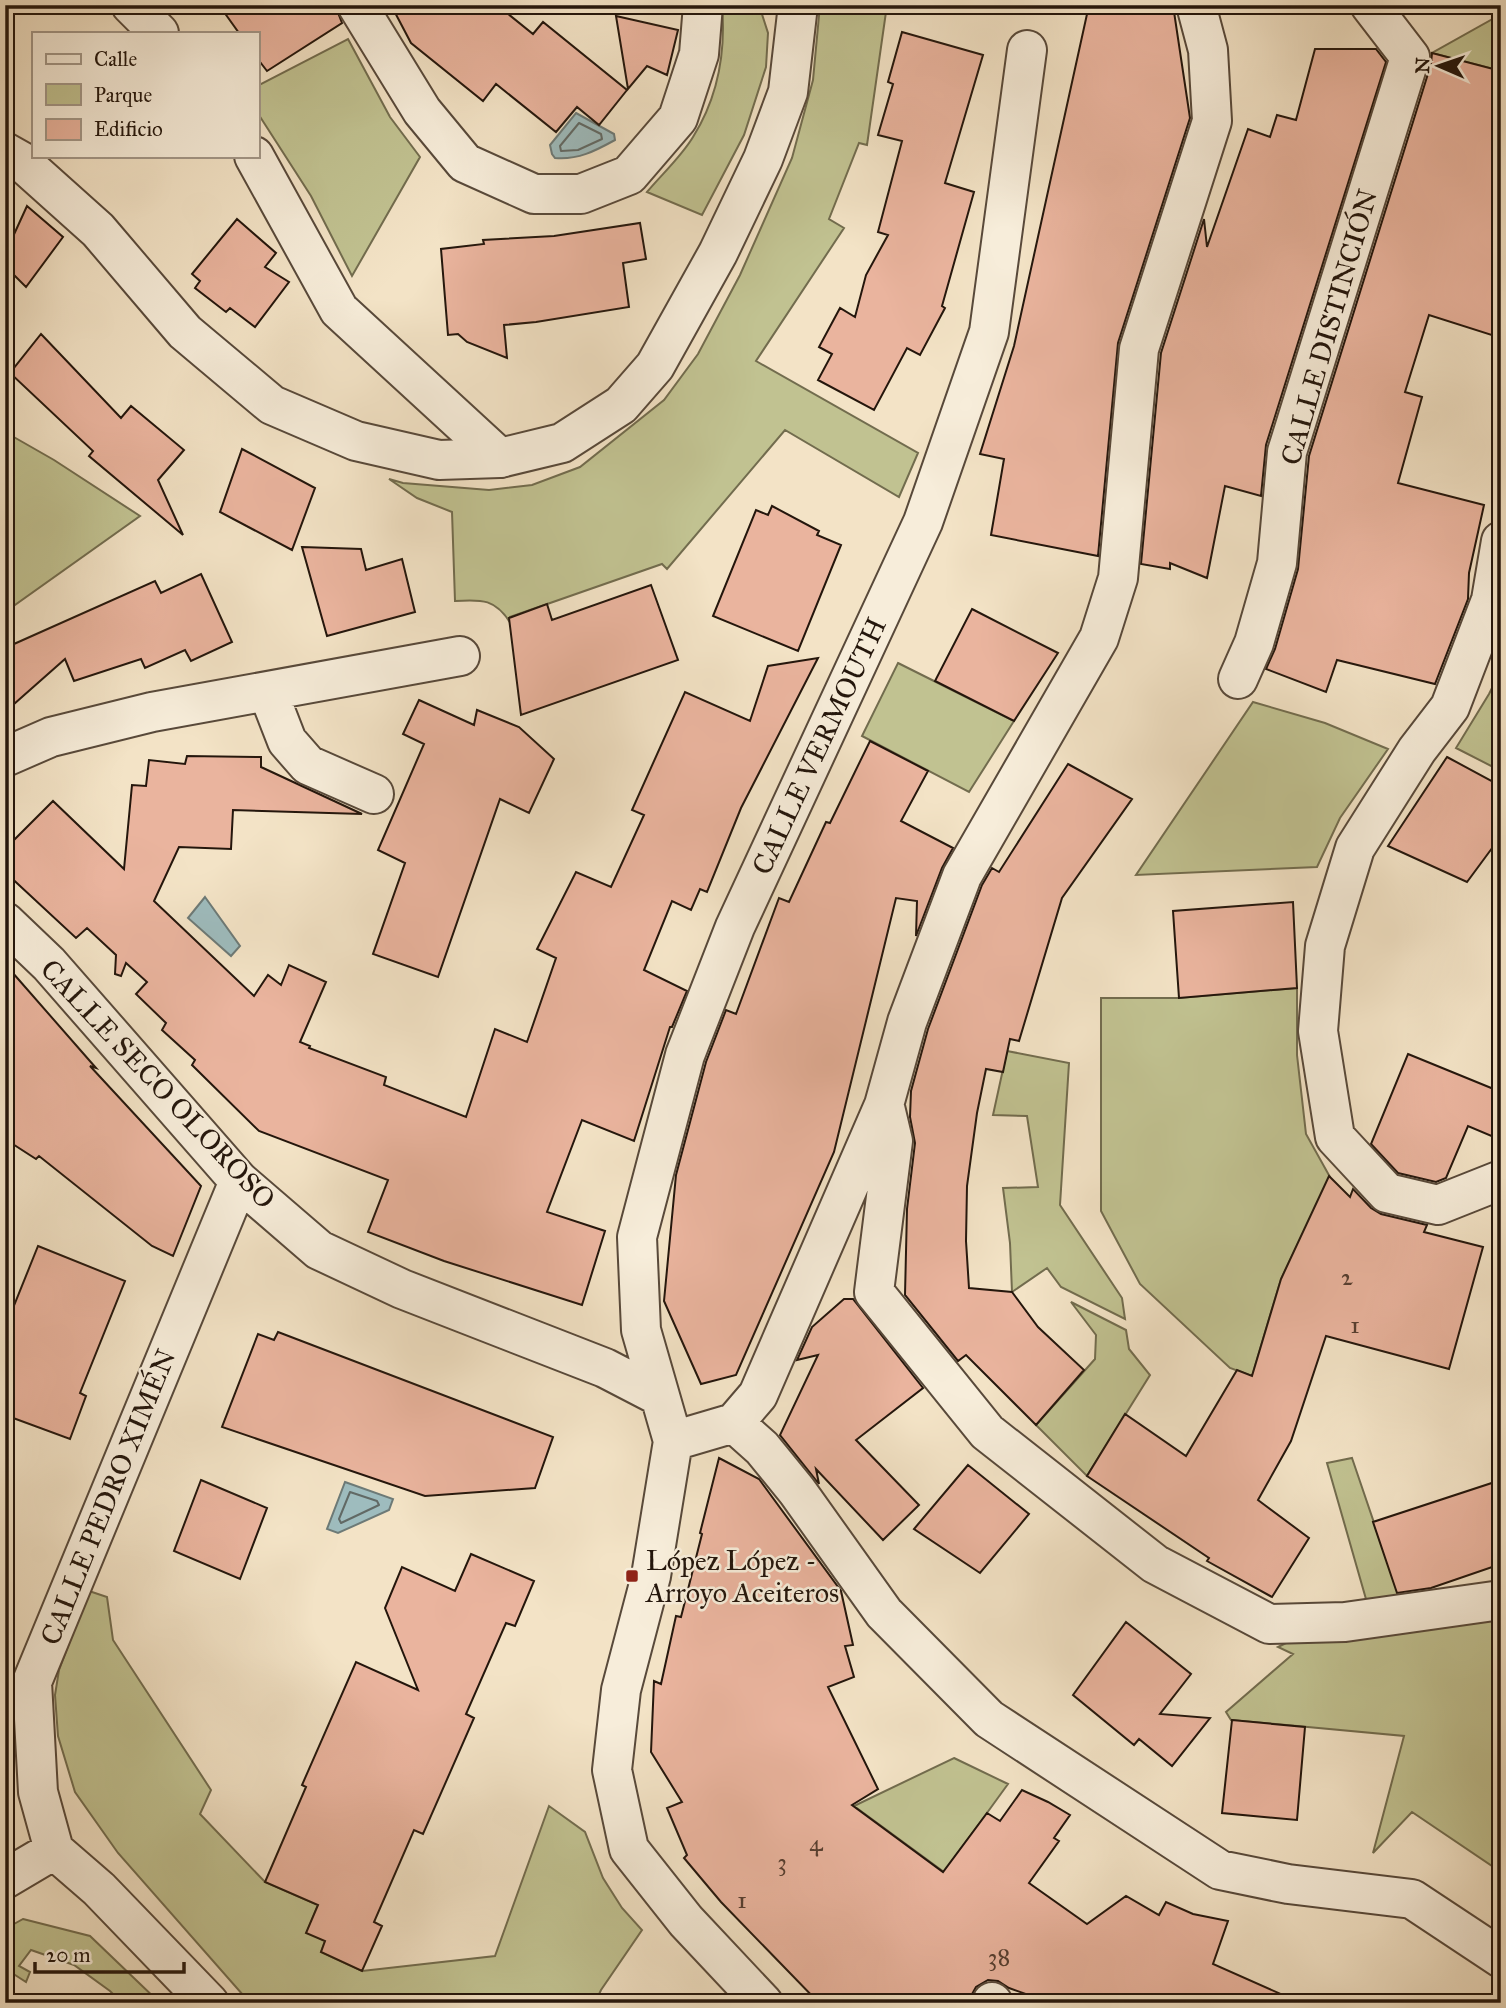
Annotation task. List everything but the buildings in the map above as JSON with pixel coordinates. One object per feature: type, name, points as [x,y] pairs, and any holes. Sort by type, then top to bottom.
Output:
[{"type":"street","points":[[131,5],[158,32]]},
{"type":"street","points":[[357,5],[422,111],[465,163],[534,194],[581,194],[629,176],[678,118],[699,54],[703,5]]},
{"type":"street","points":[[5,152],[21,161],[98,230],[185,332],[272,405],[356,441],[439,460],[500,458],[562,443],[621,405],[655,366],[718,253],[763,159],[788,92],[798,5]]},
{"type":"street","points":[[763,2003],[686,1921],[629,1849],[611,1770],[621,1690],[652,1576],[673,1441],[734,1423],[758,1395],[884,1105],[907,1022],[962,876],[1099,638],[1118,578],[1139,349],[1212,121],[1208,50],[1196,5]]},
{"type":"street","name":"CALLE DISTINCIÓN","points":[[1238,679],[1254,643],[1277,563],[1287,452],[1410,57],[1370,5]]},
{"type":"street","name":"CALLE VERMOUTH","points":[[673,1441],[641,1330],[637,1237],[685,1055],[735,927],[923,522],[989,332],[1027,50]]},
{"type":"street","points":[[255,158],[339,310],[500,458]]},
{"type":"street","points":[[1501,541],[1491,600],[1450,707],[1417,750],[1356,848],[1325,946],[1318,1031],[1335,1138],[1387,1193],[1438,1205],[1501,1180]]},
{"type":"street","points":[[5,757],[51,737],[127,719],[460,656]]},
{"type":"street","points":[[268,692],[287,741],[308,765],[373,794]]},
{"type":"street","name":"CALLE SECO OLOROSO","points":[[5,922],[49,964],[239,1181],[319,1250],[402,1289],[605,1368],[659,1396]]},
{"type":"street","points":[[884,1105],[893,1141],[874,1292],[987,1432],[1155,1564],[1269,1625],[1345,1622],[1501,1600]]},
{"type":"street","name":"CALLE PEDRO XIMÉN","points":[[54,1850],[38,1792],[32,1682],[239,1181]]},
{"type":"street","points":[[734,1423],[762,1448],[797,1491],[884,1613],[989,1720],[1220,1870],[1288,1884],[1412,1899],[1501,1958]]},
{"type":"street","points":[[5,1879],[54,1850],[99,1889],[209,2003]]},
{"type":"green space","points":[[722,5],[759,5],[768,33],[766,67],[744,135],[702,215],[647,192],[688,144],[709,106],[721,57]]},
{"type":"green space","points":[[820,5],[887,5],[867,145],[859,143],[829,219],[844,228],[756,361],[918,453],[899,497],[785,430],[667,569],[662,564],[510,617],[511,624],[500,610],[488,602],[455,601],[452,512],[417,498],[389,479],[403,483],[489,490],[532,485],[580,467],[664,400],[698,354],[740,275],[792,158],[813,80]]},
{"type":"green space","points":[[1501,16],[1501,71],[1432,53]]},
{"type":"green space","points":[[348,39],[390,117],[420,157],[352,276],[311,196],[259,115],[259,85]]},
{"type":"green space","points":[[5,432],[54,460],[140,516],[5,612]]},
{"type":"green space","points":[[898,663],[1014,721],[969,792],[862,736]]},
{"type":"green space","points":[[1501,670],[1501,771],[1456,748]]},
{"type":"green space","points":[[1253,702],[1325,723],[1388,749],[1340,818],[1317,867],[1136,875]]},
{"type":"green space","points":[[1297,988],[1297,1055],[1306,1134],[1330,1177],[1281,1279],[1252,1376],[1230,1368],[1140,1284],[1101,1211],[1101,998],[1179,998]]},
{"type":"green space","points":[[1007,1051],[1069,1063],[1060,1205],[1122,1298],[1125,1319],[1061,1287],[1047,1268],[1012,1292],[1010,1243],[1003,1188],[1038,1187],[1027,1116],[993,1115]]},
{"type":"green space","points":[[1071,1302],[1126,1330],[1129,1349],[1150,1375],[1087,1476],[1036,1425],[1095,1359],[1096,1335]]},
{"type":"green space","points":[[1352,1458],[1400,1599],[1368,1606],[1327,1463]]},
{"type":"green space","points":[[89,1591],[107,1597],[113,1640],[211,1790],[200,1814],[265,1882],[318,1905],[307,1932],[325,1941],[321,1952],[362,1971],[495,1956],[549,1806],[585,1832],[603,1878],[622,1908],[642,1930],[595,2003],[250,2003],[118,1853],[75,1792],[58,1736],[55,1695],[59,1670]]},
{"type":"green space","points":[[1501,1618],[1501,1872],[1412,1812],[1373,1853],[1404,1736],[1231,1720],[1226,1712],[1293,1654],[1278,1647],[1296,1638]]},
{"type":"green space","points":[[954,1758],[1008,1784],[944,1872],[854,1806]]},
{"type":"green space","points":[[23,1919],[90,1936],[160,2003],[122,2003],[74,1965],[31,1950],[19,1966],[30,1972],[26,1982],[12,1973],[5,1983],[5,1929]]},
{"type":"water","points":[[576,113],[614,134],[615,140],[579,156],[555,158],[550,145]]},
{"type":"water","points":[[205,897],[240,946],[231,956],[188,918]]},
{"type":"water","points":[[345,1482],[393,1499],[389,1510],[338,1533],[327,1529]]},
{"type":"place","name":"López López - Arroyo Aceiteros","points":[[632,1576]]}]
